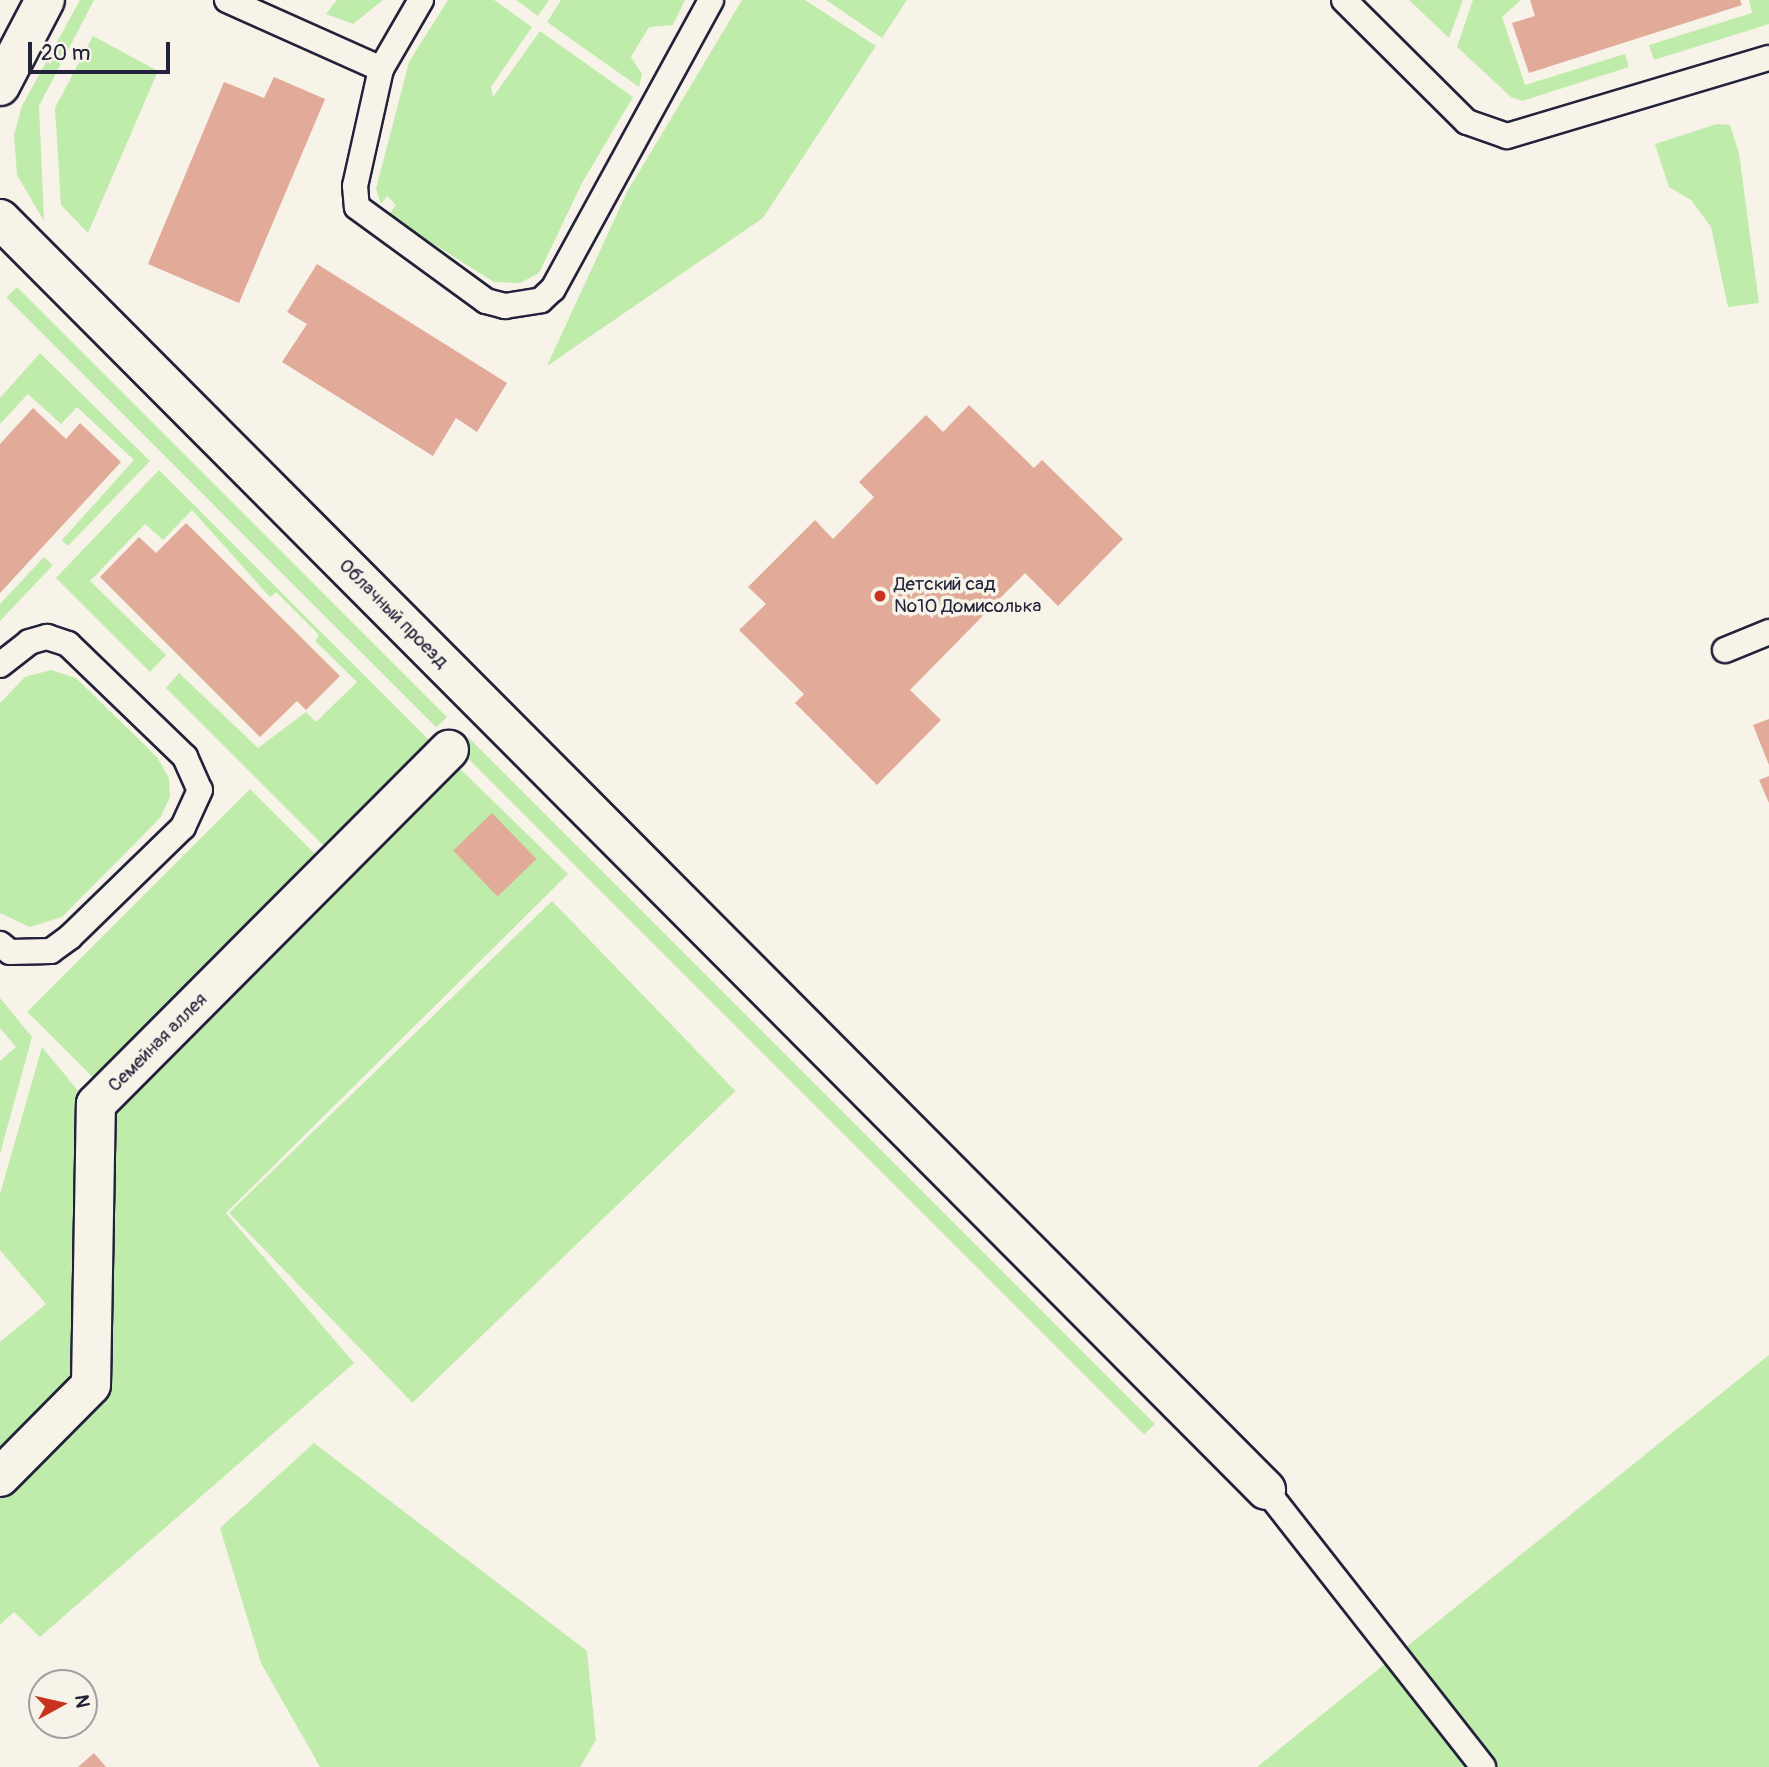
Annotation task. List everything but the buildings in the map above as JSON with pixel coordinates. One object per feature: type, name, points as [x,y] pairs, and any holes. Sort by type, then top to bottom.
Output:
[{"type":"street","points":[[0,86],[45,0]]},
{"type":"street","name":"Облачный проезд","points":[[0,219],[788,1007],[1266,1490]]},
{"type":"street","name":"Семейная аллея","points":[[0,1477],[91,1385],[96,1104],[449,750]]},
{"type":"lane","points":[[227,0],[381,69]]},
{"type":"lane","points":[[421,0],[381,69],[355,186],[360,213],[486,301],[521,305],[553,289],[710,0]]},
{"type":"lane","points":[[1343,0],[1467,122],[1507,135],[1769,58]]},
{"type":"lane","points":[[1725,650],[1769,632]]},
{"type":"lane","points":[[0,665],[29,642],[47,637],[68,645],[185,757],[200,790],[183,827],[70,937],[51,951],[10,952],[0,944]]},
{"type":"lane","points":[[1266,1490],[1483,1767]]},
{"type":"green space","points":[[80,0],[94,0],[39,106],[44,221],[17,175],[14,135],[22,106]]},
{"type":"green space","points":[[337,0],[383,0],[353,24],[326,14]]},
{"type":"green space","points":[[448,0],[494,0],[532,27],[491,87],[493,97],[540,31],[633,97],[582,183],[539,273],[520,283],[494,282],[397,221],[389,215],[396,205],[387,196],[381,204],[376,189],[409,62]]},
{"type":"green space","points":[[516,0],[549,0],[538,16]]},
{"type":"green space","points":[[561,0],[685,0],[673,25],[649,27],[631,57],[642,74],[639,87],[547,22]]},
{"type":"green space","points":[[742,0],[805,0],[876,46],[763,218],[547,366],[627,192]]},
{"type":"green space","points":[[826,0],[907,0],[882,38]]},
{"type":"green space","points":[[1409,0],[1463,0],[1449,38]]},
{"type":"green space","points":[[1473,0],[1521,0],[1502,17],[1525,85],[1625,54],[1629,67],[1522,101],[1511,97],[1457,47]]},
{"type":"green space","points":[[1749,0],[1769,0],[1769,24],[1654,60],[1649,45],[1752,13]]},
{"type":"green space","points":[[93,36],[158,71],[88,233],[61,205],[55,108]]},
{"type":"green space","points":[[1717,124],[1730,125],[1739,153],[1759,303],[1728,307],[1711,227],[1691,200],[1669,187],[1655,144]]},
{"type":"green space","points":[[17,287],[447,717],[436,728],[6,298]]},
{"type":"green space","points":[[40,353],[150,461],[68,546],[62,540],[134,460],[77,407],[61,424],[28,394],[0,424],[0,398]]},
{"type":"green space","points":[[159,470],[440,751],[336,858],[166,688],[179,673],[258,748],[306,712],[316,722],[357,682],[315,641],[319,635],[276,592],[270,597],[192,510],[163,540],[145,524],[90,581],[166,655],[150,672],[56,578]]},
{"type":"green space","points":[[44,557],[53,565],[0,621],[0,604]]},
{"type":"green space","points":[[51,670],[76,678],[157,757],[169,778],[170,797],[160,818],[62,917],[30,927],[0,913],[0,703],[25,677]]},
{"type":"green space","points":[[469,738],[1155,1424],[1144,1435],[458,749]]},
{"type":"green space","points":[[452,761],[568,874],[226,1213],[354,1363],[40,1637],[14,1612],[0,1625],[0,1488],[101,1388],[103,1109]]},
{"type":"green space","points":[[250,789],[327,866],[104,1089],[27,1012]]},
{"type":"green space","points":[[552,901],[735,1091],[412,1403],[229,1213]]},
{"type":"green space","points":[[0,998],[32,1037],[0,1154],[0,1061],[16,1047],[0,1028]]},
{"type":"green space","points":[[42,1047],[89,1104],[87,1380],[0,1467],[0,1342],[46,1304],[0,1250],[0,1194]]},
{"type":"green space","points":[[1769,1355],[1769,1767],[1257,1767]]},
{"type":"green space","points":[[314,1443],[587,1651],[596,1740],[580,1767],[320,1767],[261,1663],[220,1528]]},
{"type":"place","name":"Детский сад №10 Домисолька","points":[[880,596]]}]
